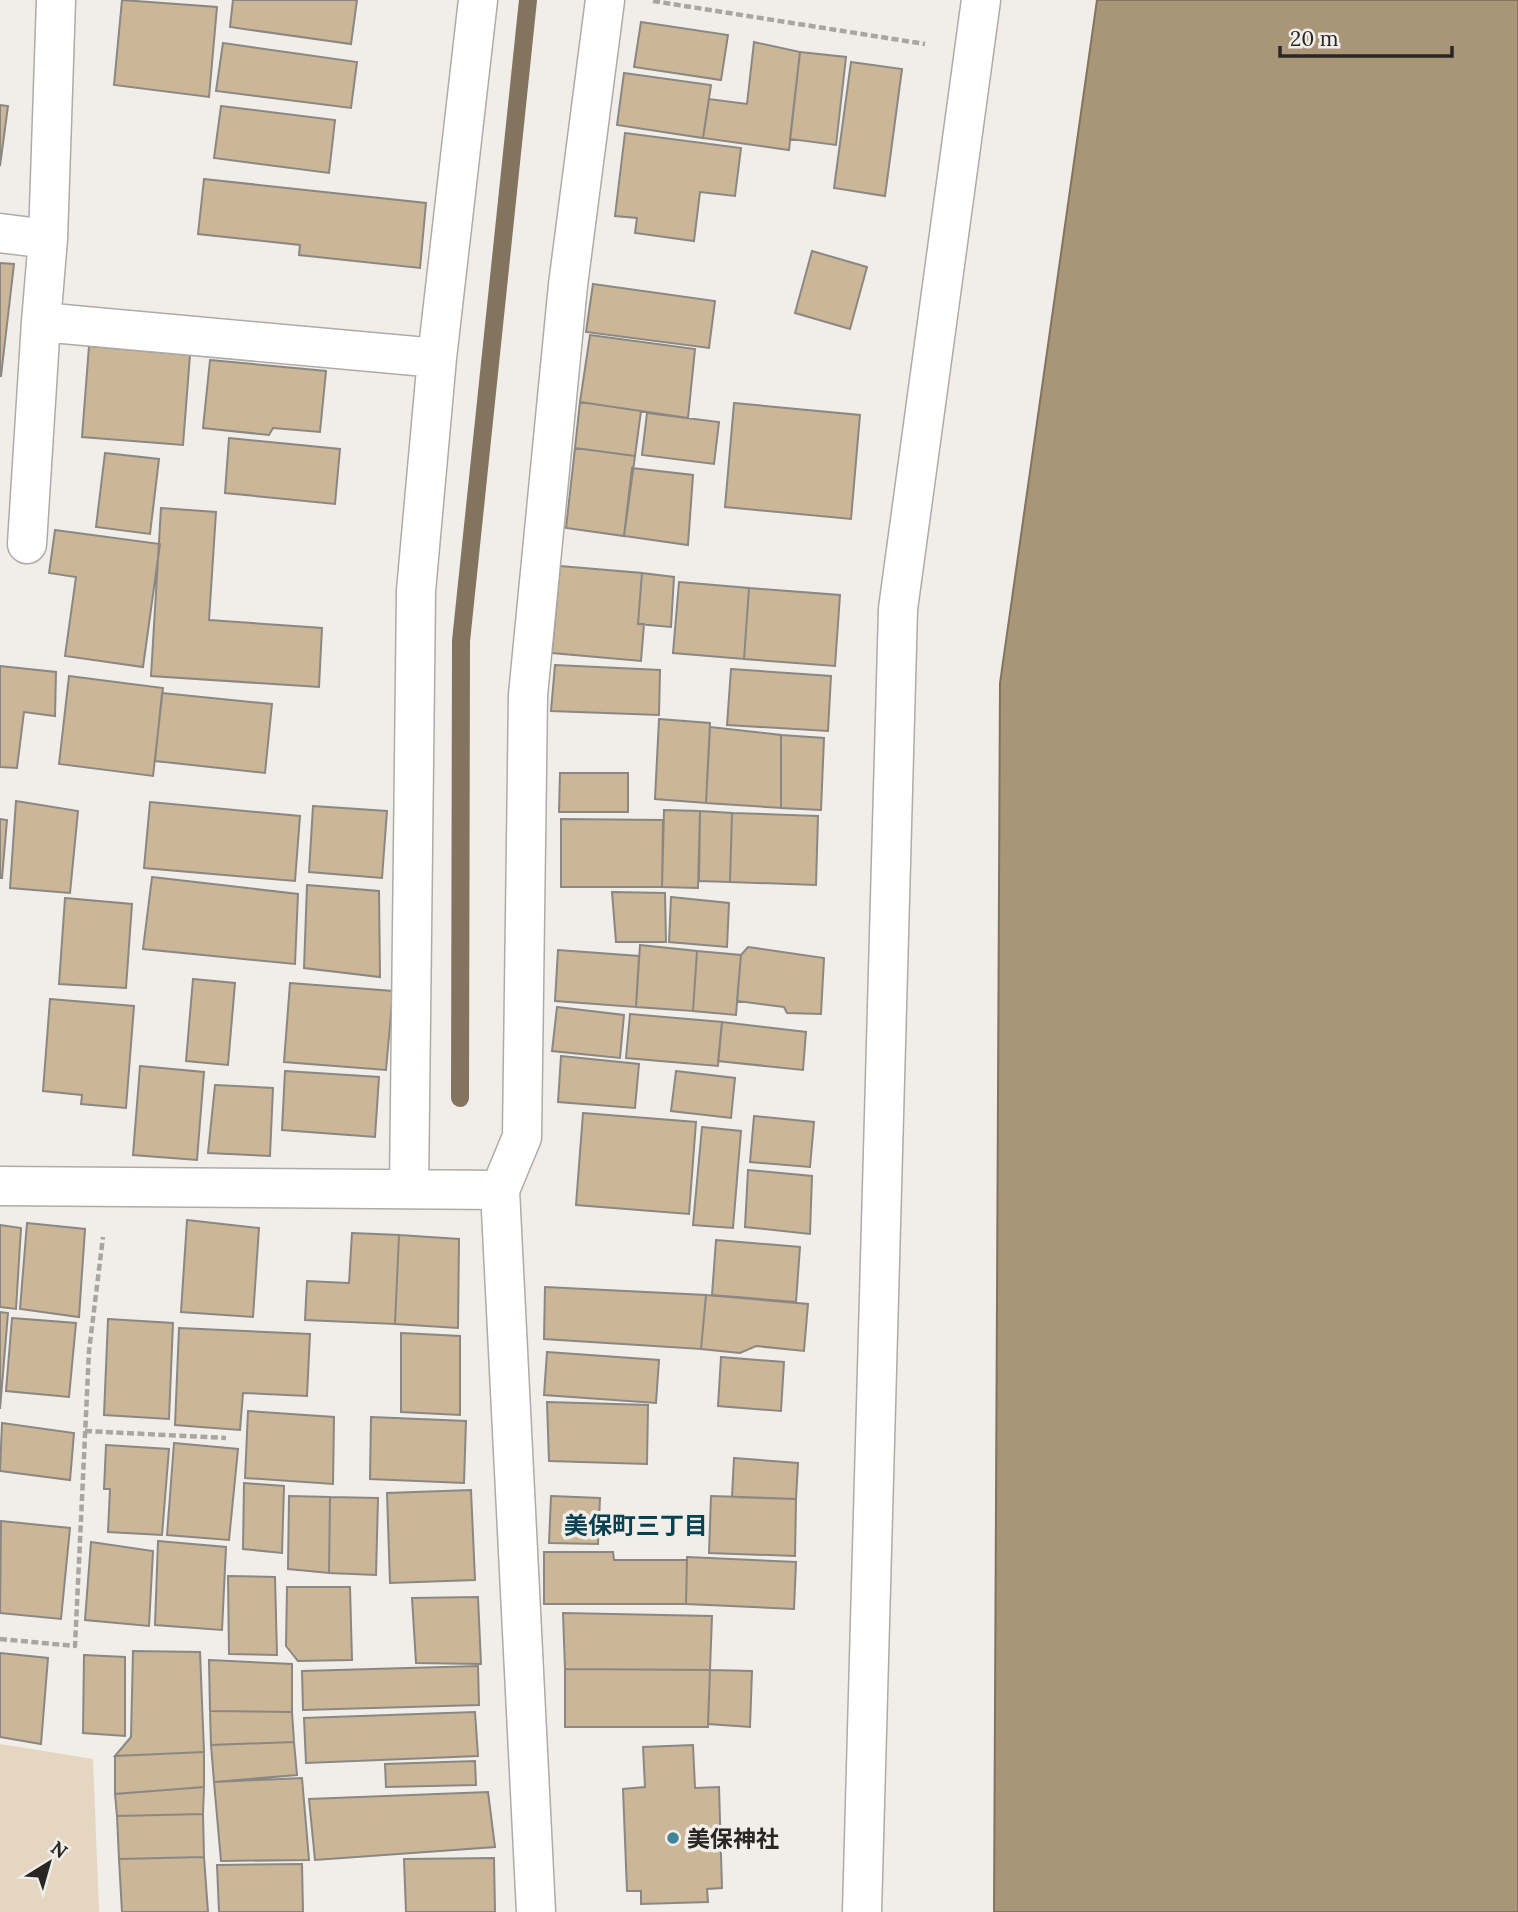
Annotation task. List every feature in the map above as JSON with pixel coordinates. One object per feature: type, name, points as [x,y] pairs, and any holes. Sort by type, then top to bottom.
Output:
[{"type":"street","points":[[27,544],[48,239],[56,0]]},
{"type":"street","points":[[409,1189],[416,592],[437,358],[478,0]]},
{"type":"street","points":[[536,1912],[500,1190],[522,1137],[528,695],[568,285],[604,0]]},
{"type":"street","points":[[862,1912],[898,609],[981,0]]},
{"type":"street","points":[[0,233],[48,239]]},
{"type":"street","points":[[41,322],[437,358]]},
{"type":"street","points":[[0,1186],[500,1190]]},
{"type":"path","points":[[645,0],[974,51]]},
{"type":"path","points":[[0,1639],[75,1646],[89,1351],[108,1187]]},
{"type":"path","points":[[85,1430],[226,1438]]},
{"type":"shaded area","points":[[1097,0],[1518,0],[1518,1912],[994,1912],[1000,683]]},
{"type":"shaded area","points":[[0,1744],[93,1759],[99,1912],[0,1912]]},
{"type":"building","points":[[122,0],[217,7],[209,97],[114,85]]},
{"type":"building","points":[[233,0],[357,0],[351,44],[230,27]]},
{"type":"building","points":[[641,22],[728,35],[721,80],[634,67]]},
{"type":"building","points":[[754,42],[800,52],[789,150],[703,138],[709,99],[747,104]]},
{"type":"building","points":[[223,43],[357,62],[351,108],[216,91]]},
{"type":"building","points":[[800,52],[846,57],[836,145],[790,139]]},
{"type":"building","points":[[851,62],[902,69],[885,196],[834,188]]},
{"type":"building","points":[[624,73],[711,85],[703,138],[617,125]]},
{"type":"building","points":[[0,105],[8,106],[0,166]]},
{"type":"building","points":[[221,106],[335,120],[329,173],[214,158]]},
{"type":"building","points":[[625,133],[741,148],[735,196],[700,192],[694,241],[635,233],[637,218],[615,216]]},
{"type":"building","points":[[204,179],[426,203],[420,268],[299,255],[300,245],[198,234]]},
{"type":"building","points":[[812,251],[867,267],[850,329],[795,313]]},
{"type":"building","points":[[0,263],[14,264],[1,376],[0,376]]},
{"type":"building","points":[[593,284],[715,301],[709,348],[586,332]]},
{"type":"building","points":[[590,335],[695,349],[688,418],[580,402]]},
{"type":"building","points":[[89,346],[190,355],[183,445],[82,437]]},
{"type":"building","points":[[210,360],[326,371],[320,432],[273,428],[269,435],[203,428]]},
{"type":"building","points":[[580,402],[641,411],[635,456],[575,448]]},
{"type":"building","points":[[734,403],[860,415],[851,519],[725,507]]},
{"type":"building","points":[[647,413],[719,422],[714,464],[642,455]]},
{"type":"building","points":[[229,438],[340,449],[335,504],[225,493]]},
{"type":"building","points":[[575,448],[635,456],[624,536],[566,528]]},
{"type":"building","points":[[105,453],[159,459],[150,534],[96,527]]},
{"type":"building","points":[[632,468],[693,475],[688,545],[624,536]]},
{"type":"building","points":[[161,508],[216,512],[209,620],[322,628],[319,687],[151,676]]},
{"type":"building","points":[[55,530],[160,544],[143,667],[65,656],[76,577],[49,573]]},
{"type":"building","points":[[560,566],[642,573],[638,624],[644,624],[641,661],[552,653]]},
{"type":"building","points":[[642,573],[674,577],[671,627],[638,624]]},
{"type":"building","points":[[679,582],[749,588],[744,659],[673,653]]},
{"type":"building","points":[[749,588],[840,595],[835,666],[744,659]]},
{"type":"building","points":[[555,665],[660,670],[659,715],[551,711]]},
{"type":"building","points":[[0,666],[56,672],[55,716],[24,712],[17,768],[0,767]]},
{"type":"building","points":[[731,669],[831,676],[828,731],[727,725]]},
{"type":"building","points":[[69,676],[163,688],[153,776],[59,764]]},
{"type":"building","points":[[162,693],[272,704],[265,773],[155,761]]},
{"type":"building","points":[[659,719],[710,723],[706,803],[655,799]]},
{"type":"building","points":[[710,727],[781,735],[781,808],[706,803]]},
{"type":"building","points":[[781,735],[824,738],[821,810],[781,808]]},
{"type":"building","points":[[560,773],[628,773],[628,812],[559,812]]},
{"type":"building","points":[[16,801],[78,811],[70,893],[10,888]]},
{"type":"building","points":[[150,802],[300,816],[295,881],[144,868]]},
{"type":"building","points":[[313,806],[387,811],[382,878],[309,872]]},
{"type":"building","points":[[664,810],[700,811],[698,888],[662,887]]},
{"type":"building","points":[[700,811],[732,813],[730,882],[699,881]]},
{"type":"building","points":[[732,813],[818,816],[816,885],[730,882]]},
{"type":"building","points":[[0,819],[7,820],[2,878],[0,878]]},
{"type":"building","points":[[561,819],[663,820],[662,887],[561,887]]},
{"type":"building","points":[[152,877],[298,894],[295,964],[143,949]]},
{"type":"building","points":[[307,885],[379,891],[380,977],[304,968]]},
{"type":"building","points":[[612,892],[665,893],[666,942],[616,942]]},
{"type":"building","points":[[671,897],[729,903],[727,947],[669,942]]},
{"type":"building","points":[[65,898],[132,904],[126,988],[59,984]]},
{"type":"building","points":[[640,945],[697,951],[693,1011],[636,1007]]},
{"type":"building","points":[[748,947],[824,958],[821,1014],[787,1013],[784,1007],[737,1001],[741,955]]},
{"type":"building","points":[[558,950],[639,956],[636,1007],[555,1001]]},
{"type":"building","points":[[697,951],[741,955],[736,1015],[693,1011]]},
{"type":"building","points":[[193,979],[235,983],[228,1065],[186,1061]]},
{"type":"building","points":[[290,983],[393,991],[386,1070],[284,1062]]},
{"type":"building","points":[[50,999],[134,1006],[126,1108],[81,1104],[82,1095],[43,1091]]},
{"type":"building","points":[[557,1007],[624,1015],[620,1058],[552,1051]]},
{"type":"building","points":[[630,1014],[722,1022],[718,1066],[626,1058]]},
{"type":"building","points":[[722,1022],[806,1032],[803,1070],[718,1061]]},
{"type":"building","points":[[561,1056],[639,1064],[635,1108],[558,1102]]},
{"type":"building","points":[[140,1066],[204,1072],[197,1160],[133,1155]]},
{"type":"building","points":[[285,1071],[379,1077],[375,1137],[282,1130]]},
{"type":"building","points":[[676,1071],[735,1078],[731,1118],[671,1111]]},
{"type":"building","points":[[215,1085],[273,1088],[270,1156],[208,1153]]},
{"type":"building","points":[[583,1113],[696,1122],[689,1214],[576,1205]]},
{"type":"building","points":[[754,1116],[814,1122],[810,1167],[750,1162]]},
{"type":"building","points":[[702,1127],[741,1131],[733,1228],[693,1225]]},
{"type":"building","points":[[748,1170],[812,1176],[810,1234],[745,1227]]},
{"type":"building","points":[[187,1220],[259,1228],[253,1317],[181,1312]]},
{"type":"building","points":[[27,1223],[85,1229],[79,1317],[20,1309]]},
{"type":"building","points":[[0,1225],[21,1228],[16,1309],[0,1307]]},
{"type":"building","points":[[352,1233],[399,1235],[395,1324],[305,1320],[307,1281],[349,1283]]},
{"type":"building","points":[[399,1235],[459,1239],[458,1328],[395,1324]]},
{"type":"building","points":[[716,1240],[800,1247],[796,1302],[712,1295]]},
{"type":"building","points":[[545,1287],[706,1295],[701,1349],[544,1339]]},
{"type":"building","points":[[706,1295],[808,1304],[804,1351],[756,1346],[740,1353],[701,1349]]},
{"type":"building","points":[[0,1312],[8,1313],[0,1409]]},
{"type":"building","points":[[12,1318],[76,1323],[69,1397],[6,1391]]},
{"type":"building","points":[[108,1319],[173,1323],[169,1419],[104,1415]]},
{"type":"building","points":[[179,1328],[310,1334],[307,1396],[243,1393],[240,1430],[175,1425]]},
{"type":"building","points":[[401,1333],[460,1336],[460,1415],[401,1412]]},
{"type":"building","points":[[547,1352],[659,1360],[656,1403],[544,1395]]},
{"type":"building","points":[[721,1357],[784,1362],[781,1411],[718,1406]]},
{"type":"building","points":[[547,1402],[648,1405],[647,1464],[549,1461]]},
{"type":"building","points":[[248,1411],[334,1417],[333,1484],[245,1478]]},
{"type":"building","points":[[371,1417],[466,1421],[464,1483],[370,1479]]},
{"type":"building","points":[[2,1423],[74,1433],[70,1480],[0,1471]]},
{"type":"building","points":[[174,1443],[238,1449],[229,1540],[167,1535]]},
{"type":"building","points":[[106,1445],[169,1449],[162,1535],[108,1532],[110,1489],[104,1489]]},
{"type":"building","points":[[734,1458],[798,1463],[796,1499],[732,1497]]},
{"type":"building","points":[[244,1483],[284,1486],[282,1553],[243,1549]]},
{"type":"building","points":[[471,1490],[475,1580],[390,1583],[387,1493]]},
{"type":"building","points":[[289,1496],[330,1497],[329,1573],[288,1569]]},
{"type":"building","points":[[551,1496],[600,1498],[598,1544],[549,1543]]},
{"type":"building","points":[[711,1496],[796,1499],[795,1556],[709,1553]]},
{"type":"building","points":[[330,1497],[378,1498],[376,1575],[329,1573]]},
{"type":"building","points":[[1,1521],[70,1528],[61,1619],[0,1613]]},
{"type":"building","points":[[158,1541],[226,1547],[222,1630],[155,1625]]},
{"type":"building","points":[[91,1542],[153,1551],[149,1626],[85,1620]]},
{"type":"building","points":[[544,1552],[613,1552],[614,1560],[687,1560],[686,1604],[544,1604]]},
{"type":"building","points":[[687,1557],[796,1562],[794,1609],[686,1604]]},
{"type":"building","points":[[228,1576],[275,1577],[277,1655],[229,1654]]},
{"type":"building","points":[[287,1587],[350,1587],[352,1660],[298,1661],[286,1646]]},
{"type":"building","points":[[478,1597],[481,1664],[416,1663],[412,1598]]},
{"type":"building","points":[[563,1613],[712,1616],[710,1670],[565,1669]]},
{"type":"building","points":[[133,1651],[200,1652],[204,1752],[115,1756],[131,1737]]},
{"type":"building","points":[[0,1653],[48,1658],[41,1744],[0,1737]]},
{"type":"building","points":[[84,1655],[125,1657],[125,1736],[83,1733]]},
{"type":"building","points":[[209,1660],[292,1664],[292,1712],[210,1711]]},
{"type":"building","points":[[478,1666],[479,1705],[303,1710],[302,1671]]},
{"type":"building","points":[[565,1669],[710,1670],[708,1727],[565,1727]]},
{"type":"building","points":[[710,1670],[752,1671],[750,1727],[708,1724]]},
{"type":"building","points":[[210,1711],[292,1712],[294,1742],[211,1745]]},
{"type":"building","points":[[475,1712],[478,1756],[306,1763],[304,1718]]},
{"type":"building","points":[[294,1742],[297,1775],[214,1782],[211,1745]]},
{"type":"building","name":"美保神社","points":[[693,1745],[695,1788],[719,1787],[722,1888],[707,1889],[708,1902],[641,1904],[641,1891],[627,1891],[623,1789],[645,1787],[643,1747]]},
{"type":"building","points":[[204,1752],[204,1787],[115,1794],[115,1756]]},
{"type":"building","points":[[475,1761],[476,1785],[386,1787],[385,1764]]},
{"type":"building","points":[[302,1778],[309,1860],[221,1861],[214,1782]]},
{"type":"building","points":[[204,1787],[203,1814],[117,1816],[115,1794]]},
{"type":"building","points":[[488,1792],[495,1847],[315,1860],[309,1799]]},
{"type":"building","points":[[203,1814],[204,1857],[119,1859],[117,1816]]},
{"type":"building","points":[[204,1857],[208,1912],[122,1912],[119,1859]]},
{"type":"building","points":[[494,1858],[495,1912],[406,1912],[404,1859]]},
{"type":"building","points":[[302,1864],[303,1912],[219,1912],[217,1865]]},
{"type":"waterway","points":[[460,1098],[461,641],[528,0]]},
{"type":"place","name":"美保神社","points":[[673,1838]]},
{"type":"district","name":"美保町三丁目","points":[[636,1525]]}]
